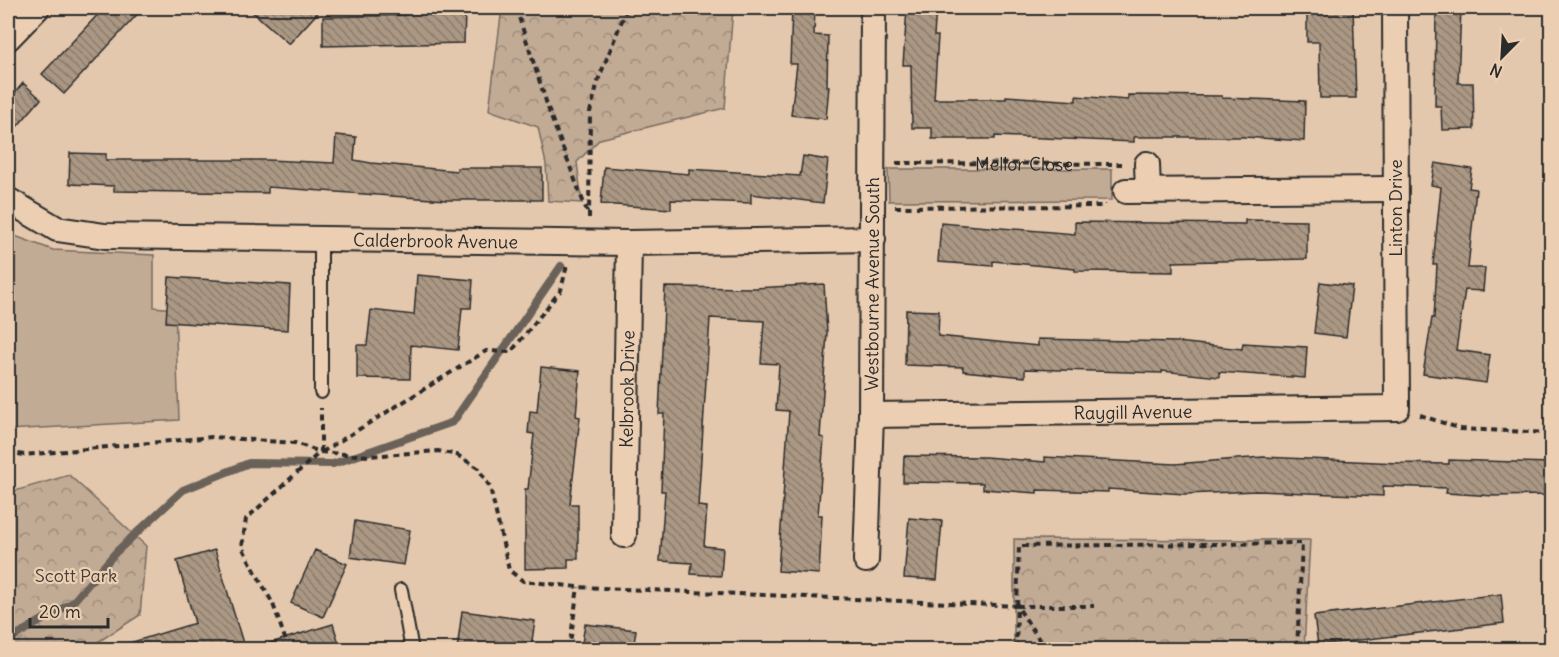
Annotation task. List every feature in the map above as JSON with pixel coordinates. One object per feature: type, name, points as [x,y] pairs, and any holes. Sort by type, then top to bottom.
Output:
[{"type":"street","points":[[8,38],[37,8]]},
{"type":"street","name":"Westbourne Avenue South","points":[[866,560],[871,415],[873,8]]},
{"type":"street","name":"Linton Drive","points":[[1395,8],[1397,408]]},
{"type":"street","points":[[1129,196],[1147,164]]},
{"type":"street","points":[[1129,196],[1395,189]]},
{"type":"street","name":"Calderbrook Avenue","points":[[8,200],[57,230],[105,236],[629,243],[873,239]]},
{"type":"street","name":"Kelbrook Drive","points":[[624,535],[629,243]]},
{"type":"street","name":"Raygill Avenue","points":[[871,415],[1397,408]]},
{"type":"lane","points":[[321,238],[321,392]]},
{"type":"lane","points":[[402,590],[412,650]]},
{"type":"path","points":[[516,8],[551,117],[589,218]]},
{"type":"path","points":[[289,650],[273,604],[242,547],[246,519],[321,452],[486,351],[511,352],[561,290],[589,218],[590,112],[599,78],[627,8]]},
{"type":"path","name":"Mellor Close","points":[[872,163],[1147,164]]},
{"type":"path","points":[[872,207],[1129,196]]},
{"type":"path","points":[[321,392],[321,452]]},
{"type":"path","points":[[1397,408],[1461,429],[1551,433]]},
{"type":"path","points":[[8,452],[24,455],[212,436],[295,443],[321,452],[368,456],[438,451],[456,455],[478,468],[490,486],[509,570],[523,581],[578,587],[1017,606],[1094,606]]},
{"type":"path","points":[[1016,650],[1019,546],[1302,543],[1297,650]]},
{"type":"path","points":[[569,650],[578,587]]},
{"type":"path","points":[[1017,606],[1046,650]]},
{"type":"green space","points":[[502,8],[733,8],[725,108],[600,139],[577,162],[582,203],[548,201],[546,164],[538,127],[489,110]]},
{"type":"green space","points":[[888,169],[1112,169],[1112,200],[889,201]]},
{"type":"green space","points":[[8,236],[15,236],[53,250],[154,255],[154,307],[175,309],[179,420],[8,430]]},
{"type":"green space","name":"Scott Park","points":[[69,475],[146,546],[140,615],[87,649],[8,649],[8,493]]},
{"type":"green space","points":[[1014,539],[1310,540],[1304,649],[1014,649]]},
{"type":"building","points":[[104,8],[143,8],[64,94],[42,74]]},
{"type":"building","points":[[248,8],[322,8],[289,44]]},
{"type":"building","points":[[792,8],[815,8],[814,35],[828,36],[827,86],[829,86],[826,119],[791,115],[797,64],[790,64]]},
{"type":"building","points":[[907,8],[936,8],[934,36],[938,36],[934,99],[1006,99],[1006,96],[1076,101],[1076,96],[1128,100],[1128,95],[1222,96],[1222,98],[1305,101],[1304,141],[1244,137],[1134,137],[1134,142],[995,136],[995,139],[932,139],[932,128],[912,128],[911,65],[903,65]]},
{"type":"building","points":[[1307,8],[1353,8],[1356,98],[1320,98],[1319,42],[1307,42]]},
{"type":"building","points":[[1436,8],[1461,8],[1458,83],[1473,83],[1474,129],[1442,130],[1441,106],[1435,106]]},
{"type":"building","points":[[407,13],[465,13],[464,43],[323,46],[323,17],[407,15]]},
{"type":"building","points":[[23,83],[41,99],[8,137],[8,101]]},
{"type":"building","points":[[336,135],[356,137],[354,160],[371,163],[457,171],[457,168],[542,168],[542,200],[446,200],[268,187],[268,193],[114,191],[114,186],[69,184],[70,153],[106,154],[106,160],[268,160],[334,163]]},
{"type":"building","points":[[803,156],[828,160],[823,203],[751,194],[751,203],[671,200],[671,209],[601,204],[604,167],[689,174],[689,169],[800,176]]},
{"type":"building","points":[[1435,163],[1472,169],[1469,188],[1476,189],[1468,268],[1485,268],[1483,291],[1465,290],[1456,350],[1490,355],[1486,383],[1423,374],[1432,318],[1434,318],[1437,265],[1433,265],[1441,187],[1431,185]]},
{"type":"building","points":[[1245,220],[1307,221],[1307,259],[1173,262],[1173,272],[1075,271],[1075,269],[993,261],[993,266],[938,262],[941,223],[1075,234],[1075,222],[1245,224]]},
{"type":"building","points":[[417,275],[473,280],[471,308],[462,308],[458,350],[411,345],[410,379],[357,378],[357,345],[367,345],[371,310],[414,315]]},
{"type":"building","points":[[169,277],[290,285],[288,330],[166,322]]},
{"type":"building","points":[[1320,282],[1352,286],[1346,337],[1314,333]]},
{"type":"building","points":[[824,284],[827,333],[820,437],[824,438],[818,515],[822,515],[819,574],[778,571],[789,411],[776,410],[779,364],[761,363],[764,321],[710,318],[698,506],[707,507],[704,546],[723,548],[721,576],[691,574],[692,563],[660,561],[665,491],[661,491],[664,414],[659,414],[665,287],[755,288]]},
{"type":"building","points":[[906,310],[939,311],[938,336],[1038,346],[1038,339],[1177,342],[1242,349],[1243,343],[1307,347],[1305,378],[1219,372],[1219,377],[1162,371],[1162,373],[1025,369],[1025,377],[963,371],[963,367],[905,365]]},
{"type":"building","points":[[541,367],[580,371],[576,416],[580,417],[570,504],[578,504],[578,559],[568,559],[568,568],[525,569],[525,489],[528,489],[534,434],[528,433],[530,411],[537,412]]},
{"type":"building","points":[[904,456],[985,457],[1045,462],[1045,457],[1175,464],[1263,457],[1399,463],[1449,464],[1449,460],[1551,463],[1551,495],[1494,496],[1446,493],[1447,488],[1383,486],[1383,496],[1257,491],[1185,494],[1108,489],[1108,492],[1037,490],[1037,493],[983,489],[983,483],[903,482]]},
{"type":"building","points":[[909,518],[942,521],[937,580],[904,578]]},
{"type":"building","points":[[355,521],[410,530],[404,565],[350,557]]},
{"type":"building","points":[[215,550],[245,650],[126,650],[126,644],[195,623],[177,561]]},
{"type":"building","points":[[315,550],[347,564],[323,617],[291,603]]},
{"type":"building","points":[[1501,594],[1504,623],[1318,645],[1314,616]]},
{"type":"building","points":[[462,611],[535,621],[531,647],[514,645],[514,650],[457,650]]},
{"type":"building","points":[[333,624],[341,650],[268,650],[267,644]]},
{"type":"building","points":[[585,624],[636,630],[633,650],[581,650]]},
{"type":"waterway","points":[[8,640],[72,603],[116,552],[183,490],[249,463],[333,464],[453,422],[561,266]]}]
